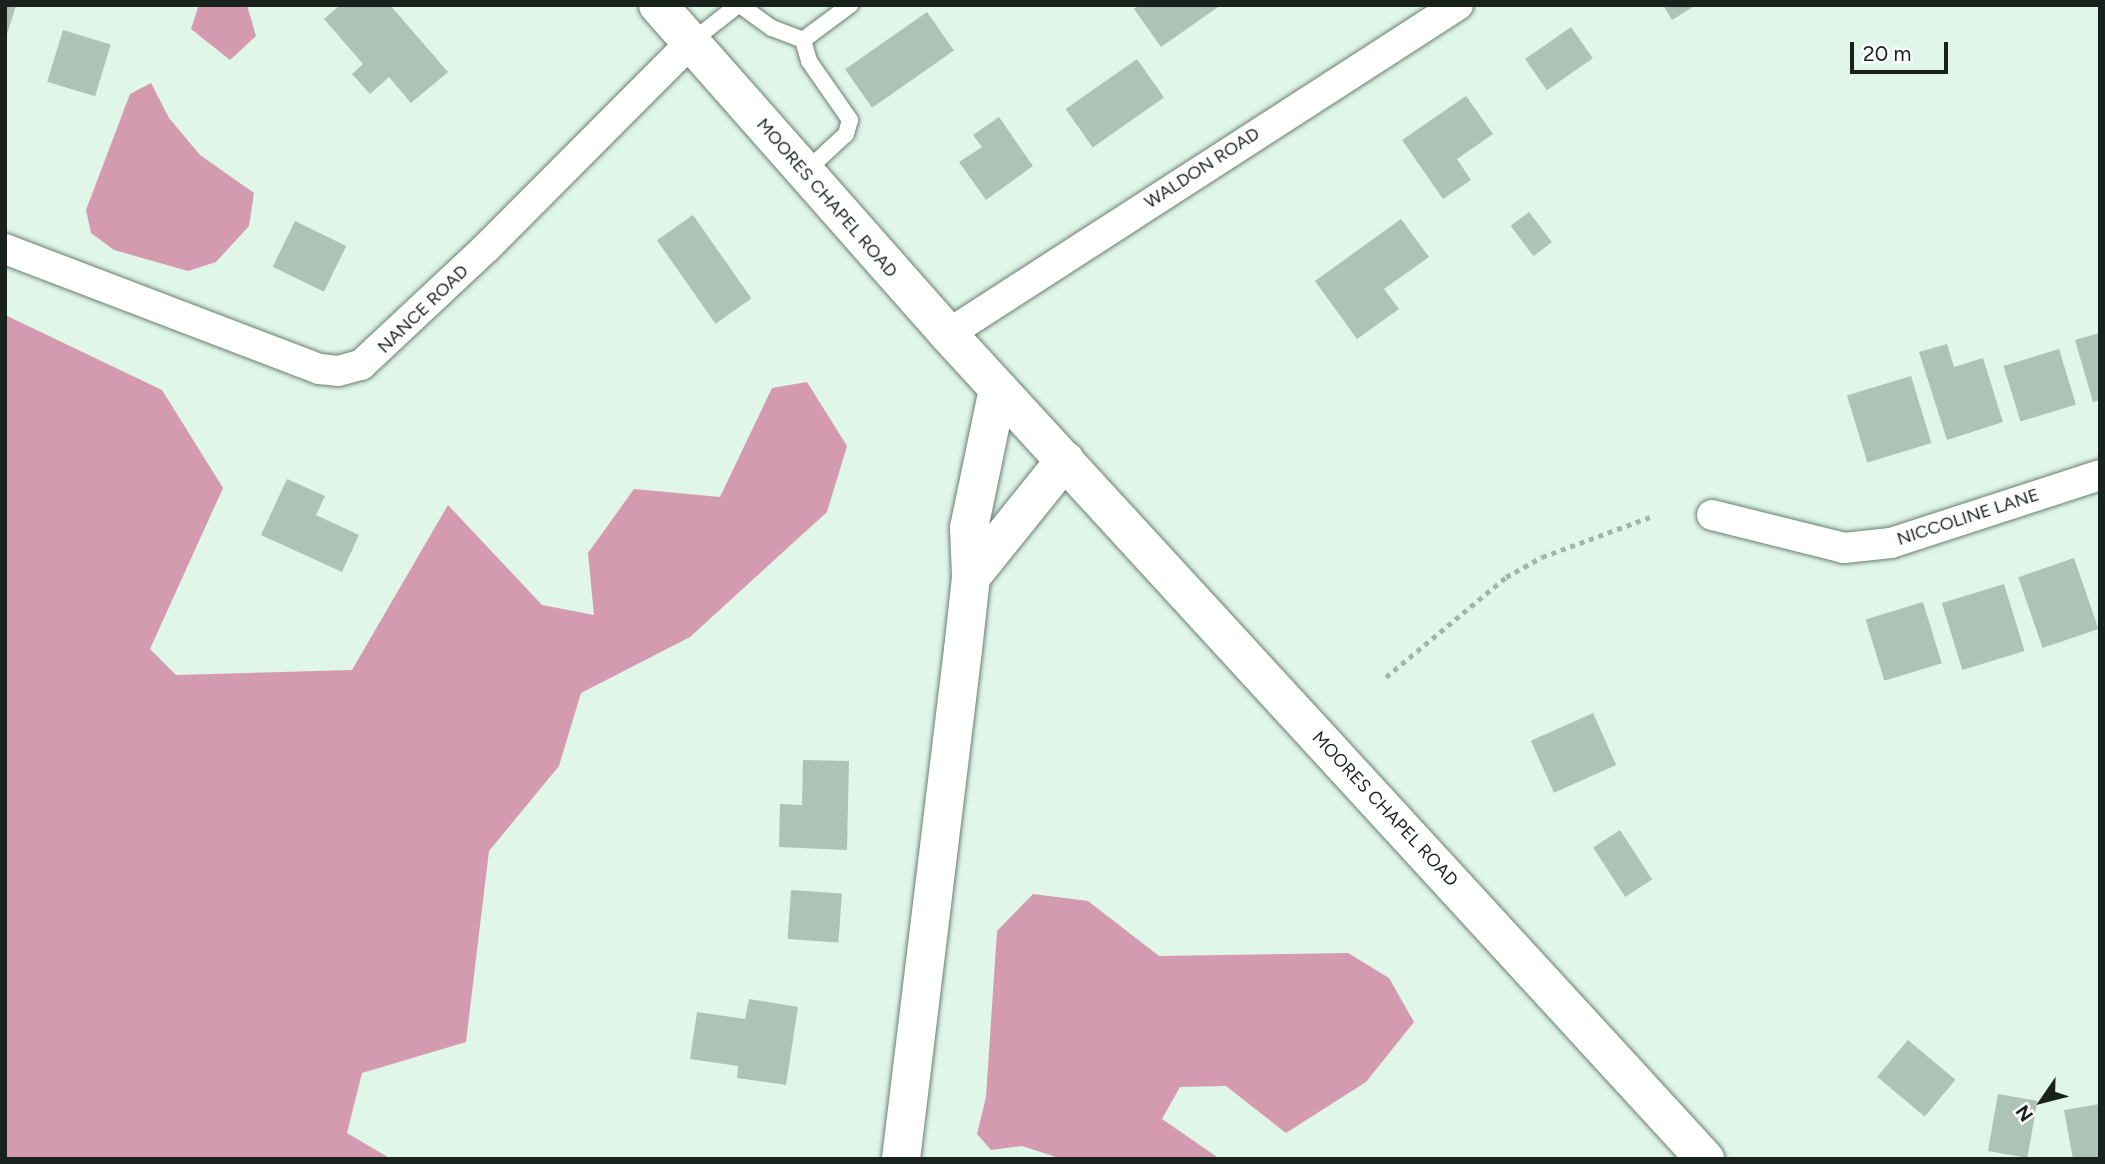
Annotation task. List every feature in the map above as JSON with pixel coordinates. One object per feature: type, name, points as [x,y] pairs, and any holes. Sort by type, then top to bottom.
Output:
[{"type":"main road","name":"MOORES CHAPEL ROAD","points":[[658,5],[948,334],[1705,1159]]},
{"type":"main road","points":[[901,1159],[971,577],[969,528],[998,389]]},
{"type":"main road","points":[[971,577],[1065,460]]},
{"type":"street","name":"WALDON ROAD","points":[[948,334],[1458,5]]},
{"type":"street","name":"NANCE ROAD","points":[[5,249],[320,369],[338,371],[361,365],[477,258],[691,43]]},
{"type":"street","name":"NICCOLINE LANE","points":[[1712,515],[1844,548],[1891,542],[2100,475]]},
{"type":"lane","points":[[691,43],[739,5],[772,28],[803,40]]},
{"type":"lane","points":[[803,40],[850,5]]},
{"type":"lane","points":[[803,40],[809,61],[850,120],[846,134],[805,172]]},
{"type":"path","points":[[1386,677],[1506,577],[1542,557],[1650,517]]},
{"type":"shaded area","points":[[199,5],[247,5],[256,36],[230,60],[191,29]]},
{"type":"shaded area","points":[[151,83],[169,118],[200,155],[254,193],[249,226],[216,262],[188,271],[114,250],[91,233],[86,210],[130,94]]},
{"type":"shaded area","points":[[5,315],[162,390],[223,488],[150,649],[176,675],[352,670],[448,505],[542,605],[594,615],[588,553],[634,489],[720,497],[772,388],[807,382],[847,446],[827,512],[690,637],[581,693],[559,766],[489,851],[466,1042],[362,1073],[347,1133],[391,1159],[5,1159]]},
{"type":"shaded area","points":[[1033,894],[1088,901],[1159,956],[1348,953],[1389,978],[1414,1022],[1366,1082],[1286,1133],[1226,1086],[1180,1087],[1162,1119],[1220,1159],[1062,1159],[1022,1146],[991,1150],[977,1134],[986,1097],[997,931]]},
{"type":"building","points":[[5,5],[16,6],[6,37],[5,37]]},
{"type":"building","points":[[340,5],[390,5],[448,72],[411,103],[389,77],[370,94],[352,74],[363,64],[324,19]]},
{"type":"building","points":[[1139,5],[1221,5],[1161,47],[1134,9]]},
{"type":"building","points":[[1663,5],[1696,5],[1672,20]]},
{"type":"building","points":[[927,12],[954,51],[872,108],[845,69]]},
{"type":"building","points":[[1571,27],[1593,58],[1547,90],[1525,59]]},
{"type":"building","points":[[63,30],[111,45],[95,96],[47,82]]},
{"type":"building","points":[[1137,59],[1164,98],[1093,147],[1066,109]]},
{"type":"building","points":[[1466,96],[1493,134],[1457,159],[1471,180],[1443,199],[1402,140]]},
{"type":"building","points":[[999,117],[1033,166],[986,200],[959,162],[982,147],[973,135]]},
{"type":"building","points":[[1529,212],[1552,242],[1534,256],[1511,226]]},
{"type":"building","points":[[693,215],[752,299],[715,324],[657,240]]},
{"type":"building","points":[[1401,219],[1429,257],[1384,289],[1399,309],[1357,339],[1315,281]]},
{"type":"building","points":[[295,221],[346,246],[324,292],[273,267]]},
{"type":"building","points":[[2100,333],[2100,400],[2093,402],[2075,340]]},
{"type":"building","points":[[1947,344],[1954,367],[1983,358],[2003,422],[1947,440],[1919,352]]},
{"type":"building","points":[[2059,349],[2076,404],[2020,421],[2004,366]]},
{"type":"building","points":[[1911,376],[1931,443],[1867,463],[1847,396]]},
{"type":"building","points":[[287,479],[325,496],[316,515],[359,535],[342,572],[261,535]]},
{"type":"building","points":[[2074,558],[2098,629],[2043,648],[2018,577]]},
{"type":"building","points":[[2004,584],[2024,651],[1962,670],[1942,603]]},
{"type":"building","points":[[1923,602],[1942,663],[1884,681],[1866,620]]},
{"type":"building","points":[[1593,713],[1616,765],[1554,793],[1531,741]]},
{"type":"building","points":[[803,760],[849,761],[847,850],[779,847],[780,804],[802,805]]},
{"type":"building","points":[[1620,830],[1652,879],[1625,897],[1593,847]]},
{"type":"building","points":[[791,890],[842,894],[838,942],[788,939]]},
{"type":"building","points":[[749,999],[798,1007],[786,1085],[737,1078],[738,1066],[690,1059],[697,1012],[745,1019]]},
{"type":"building","points":[[1908,1040],[1955,1080],[1925,1117],[1877,1077]]},
{"type":"building","points":[[1998,1094],[2037,1101],[2027,1158],[1988,1151]]},
{"type":"building","points":[[2100,1104],[2100,1159],[2073,1159],[2064,1110]]}]
